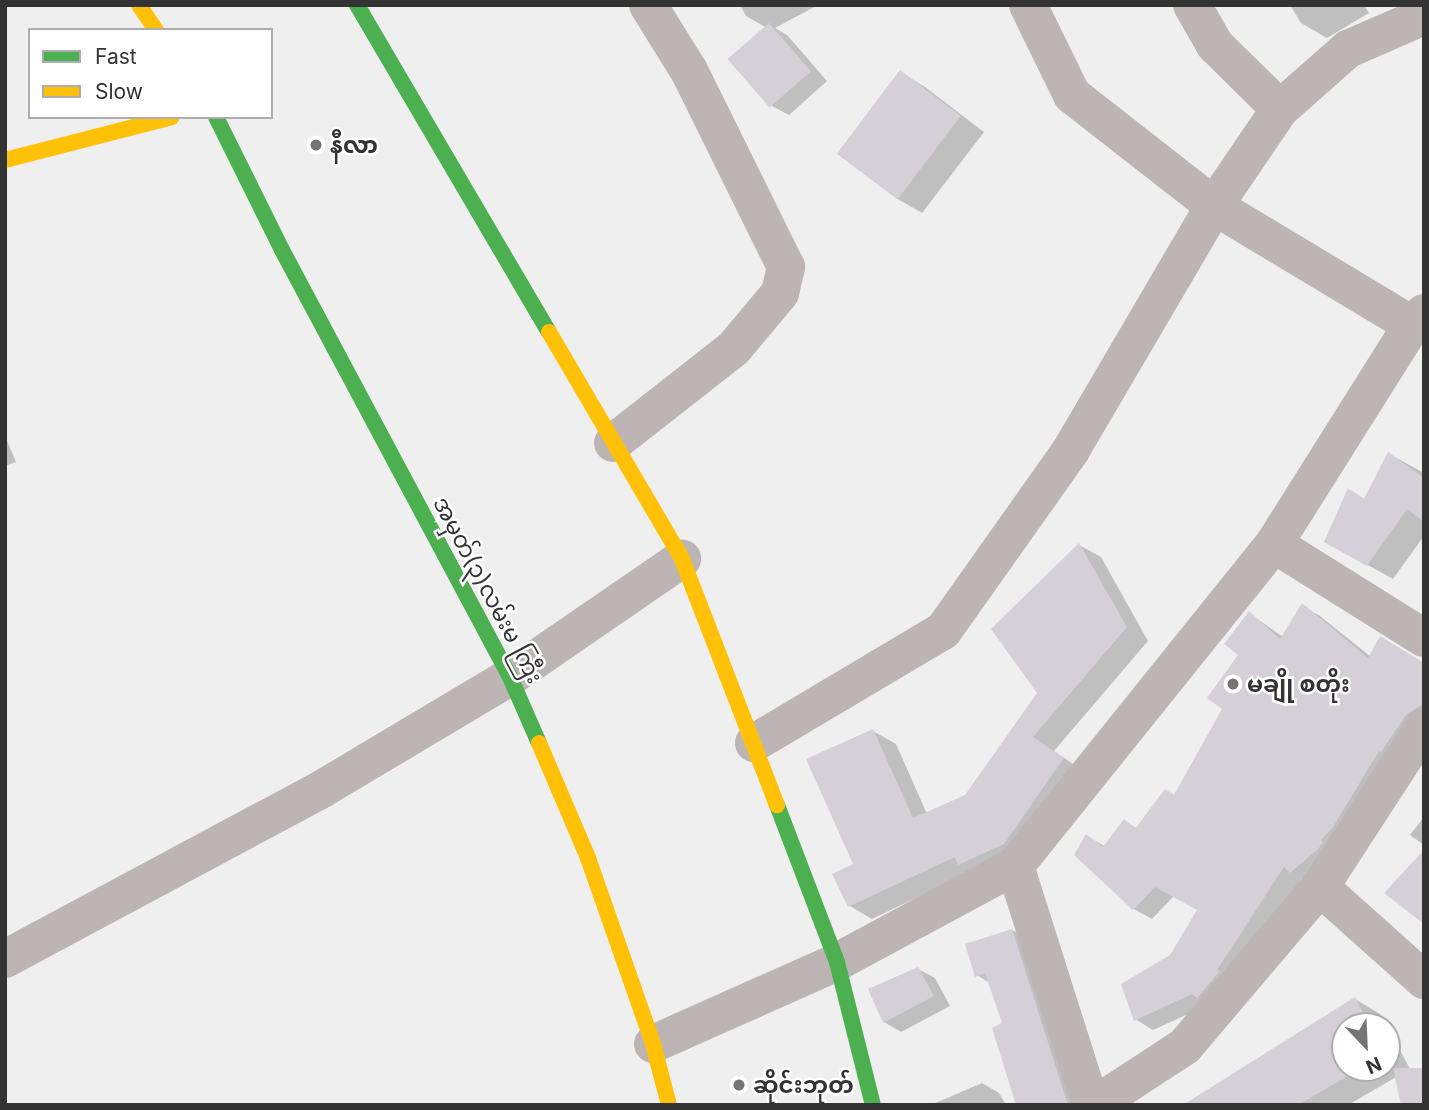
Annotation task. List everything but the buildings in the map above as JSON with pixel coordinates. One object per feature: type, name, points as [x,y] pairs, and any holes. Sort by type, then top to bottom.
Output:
[{"type":"street","points":[[139,5],[155,28]]},
{"type":"street","points":[[357,5],[682,559],[837,961],[873,1105]]},
{"type":"street","points":[[613,443],[734,348],[780,293],[786,267],[689,71],[648,5]]},
{"type":"street","points":[[653,1044],[837,961],[1015,866],[1274,544],[1418,319],[1214,206],[1072,96],[1028,5]]},
{"type":"street","points":[[1192,5],[1215,45],[1280,109]]},
{"type":"street","points":[[754,743],[943,631],[1071,450],[1214,206],[1280,109],[1348,49],[1424,16]]},
{"type":"street","points":[[5,160],[164,119]]},
{"type":"street","name":"အမှတ်(၃)လမ်းမ ကြီး","points":[[217,119],[282,250],[510,677],[588,859],[653,1044],[669,1105]]},
{"type":"street","points":[[1274,544],[1424,638]]},
{"type":"street","points":[[5,959],[322,789],[510,677],[682,559]]},
{"type":"street","points":[[1015,866],[1093,1105],[1185,1046],[1320,887],[1424,727]]},
{"type":"street","points":[[1320,887],[1424,980]]},
{"type":"traffic: fast","points":[[357,5],[549,332]]},
{"type":"traffic: fast","points":[[217,119],[282,250],[510,677],[539,743]]},
{"type":"traffic: fast","points":[[777,805],[837,962],[873,1105]]},
{"type":"traffic: slow","points":[[139,5],[155,28]]},
{"type":"traffic: slow","points":[[5,160],[164,119]]},
{"type":"traffic: slow","points":[[549,332],[682,559],[777,805]]},
{"type":"traffic: slow","points":[[539,743],[588,858],[653,1044],[669,1105]]},
{"type":"place","name":"နီလာ","points":[[316,145]]},
{"type":"place","name":"မချို စတိုး","points":[[1233,684]]},
{"type":"place","name":"ဆိုင်းဘုတ်","points":[[739,1085]]}]
